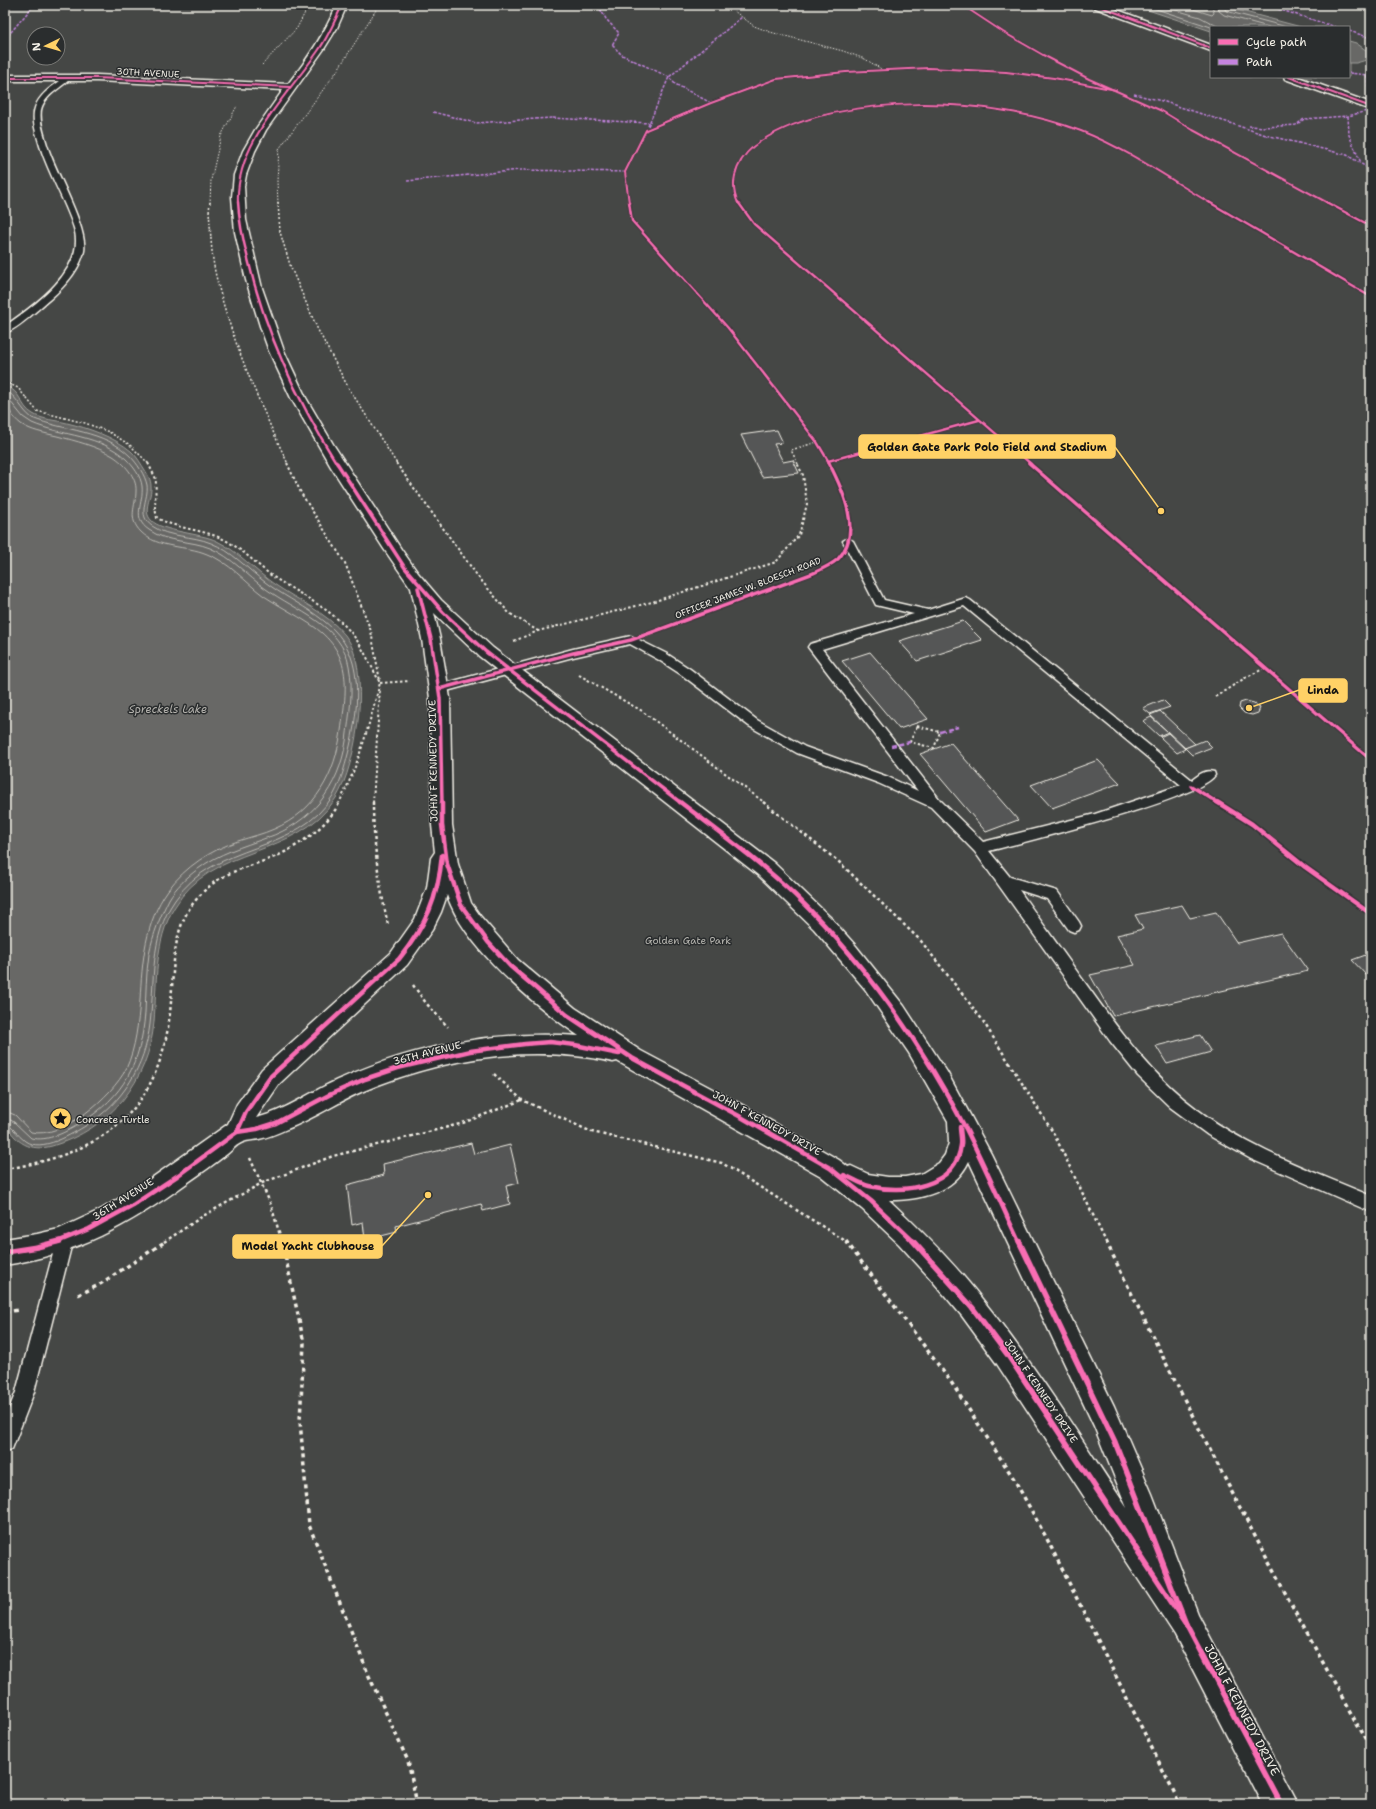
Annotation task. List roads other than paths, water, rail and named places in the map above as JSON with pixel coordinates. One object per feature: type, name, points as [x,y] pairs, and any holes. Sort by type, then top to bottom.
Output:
[{"type":"street","name":"JOHN F KENNEDY DRIVE","points":[[342,5],[325,41],[290,87],[258,133],[250,149],[238,187],[240,217],[252,277],[267,326],[276,351],[314,426],[330,453],[418,585],[449,619],[486,652],[730,840],[797,896],[855,959],[907,1029],[958,1113],[1104,1417],[1130,1477],[1186,1624]]},
{"type":"street","points":[[1096,5],[1210,48]]},
{"type":"street","name":"30TH AVENUE","points":[[5,78],[69,78],[290,87]]},
{"type":"street","points":[[1292,78],[1371,107]]},
{"type":"street","name":"JOHN F KENNEDY DRIVE","points":[[418,585],[438,671],[442,727],[442,825],[447,864],[461,905],[488,942],[510,966],[567,1015],[632,1058],[830,1168],[871,1201],[908,1235],[972,1307],[1012,1360],[1186,1624],[1281,1804]]},
{"type":"street","points":[[237,1132],[246,1112],[271,1076],[399,959],[414,941],[426,922],[434,902],[441,864],[442,825]]},
{"type":"street","name":"36TH AVENUE","points":[[5,1252],[44,1245],[88,1230],[138,1200],[237,1132],[256,1129],[276,1123],[329,1095],[365,1079],[398,1068],[470,1051],[550,1042],[604,1050],[632,1058]]},
{"type":"street","points":[[830,1168],[869,1186],[914,1189],[932,1183],[949,1171],[959,1156],[962,1137],[958,1113]]},
{"type":"lane","points":[[5,330],[48,296],[73,267],[79,254],[80,242],[78,229],[46,153],[37,124],[38,108],[43,101],[69,78]]},
{"type":"lane","points":[[848,541],[880,603],[929,614]]},
{"type":"lane","points":[[1191,786],[966,602],[814,648],[936,804],[980,848],[1116,1038],[1141,1068],[1165,1092],[1192,1115],[1220,1134],[1248,1149],[1371,1204]]},
{"type":"lane","points":[[439,689],[631,640],[686,672],[753,723],[801,750],[883,780],[936,804]]},
{"type":"lane","points":[[980,848],[1096,818],[1191,786],[1209,775]]},
{"type":"lane","points":[[1005,881],[1052,895],[1074,926]]},
{"type":"lane","points":[[5,1442],[25,1392],[65,1239]]},
{"type":"water","points":[[1133,5],[1219,5],[1297,26],[1210,26],[1210,31]]},
{"type":"water","points":[[1350,41],[1356,43],[1370,53],[1370,59],[1350,63]]},
{"type":"water","name":"Spreckels Lake","points":[[5,386],[15,391],[28,411],[33,414],[41,418],[92,430],[117,441],[131,451],[139,460],[150,480],[151,490],[147,512],[151,520],[156,524],[172,530],[210,538],[225,545],[274,584],[329,620],[345,635],[353,650],[358,670],[360,692],[355,741],[344,783],[336,798],[319,818],[299,832],[277,843],[231,861],[210,872],[190,887],[174,908],[163,935],[156,978],[154,1022],[151,1044],[135,1083],[123,1100],[92,1128],[73,1138],[44,1148],[30,1147],[19,1141],[5,1123]]},
{"type":"place","name":"Golden Gate Park Polo Field and Stadium","points":[[1161,511]]},
{"type":"place","name":"Linda","points":[[1249,708]]},
{"type":"place","name":"Concrete Turtle","points":[[61,1119]]},
{"type":"place","name":"Model Yacht Clubhouse","points":[[428,1195]]},
{"type":"park label","name":"Golden Gate Park","points":[[688,940]]}]
